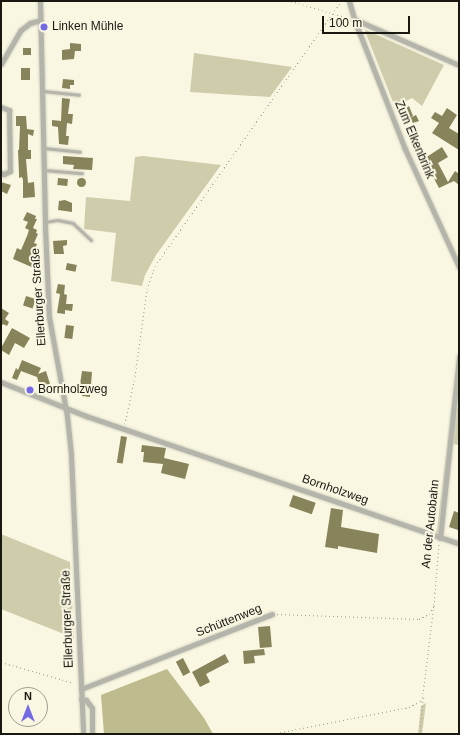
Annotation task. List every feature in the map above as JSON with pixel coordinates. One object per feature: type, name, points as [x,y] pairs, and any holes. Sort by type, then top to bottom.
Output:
[{"type":"street","name":"Ellerburger Straße","points":[[40,1],[43,91],[44,222],[50,330],[65,408],[71,455],[83,734]]},
{"type":"street","name":"Zum Elkenbrink","points":[[349,1],[354,19],[405,149],[459,267]]},
{"type":"street","points":[[354,19],[459,65]]},
{"type":"street","points":[[1,64],[21,30],[30,23],[40,20]]},
{"type":"street","points":[[1,106],[9,110],[10,170],[4,174],[1,173]]},
{"type":"street","name":"An der Autobahn","points":[[440,538],[459,356]]},
{"type":"street","name":"Bornholzweg","points":[[1,382],[65,408],[124,429],[459,544]]},
{"type":"street","name":"Schüttenweg","points":[[81,687],[272,614]]},
{"type":"street","points":[[81,699],[86,700],[92,708],[92,734]]},
{"type":"lane","points":[[43,91],[79,95]]},
{"type":"lane","points":[[43,148],[80,152]]},
{"type":"lane","points":[[44,170],[82,173]]},
{"type":"lane","points":[[44,222],[58,220],[73,223],[91,240]]},
{"type":"path","points":[[291,1],[354,19]]},
{"type":"path","points":[[124,429],[135,376],[147,288],[155,266],[341,1]]},
{"type":"path","name":"An der Autobahn","points":[[420,734],[440,538]]},
{"type":"path","name":"Schüttenweg","points":[[272,614],[288,613],[419,619],[429,614],[434,606]]},
{"type":"path","points":[[1,662],[81,687]]},
{"type":"path","points":[[272,734],[409,707],[421,701],[424,694]]},
{"type":"shaded area","points":[[366,30],[444,65],[422,106],[412,98],[395,107],[365,31]]},
{"type":"shaded area","points":[[194,53],[292,67],[270,97],[190,92]]},
{"type":"shaded area","points":[[143,156],[221,165],[156,255],[145,275],[142,286],[111,281],[116,233],[84,229],[86,197],[130,201],[135,157]]},
{"type":"shaded area","points":[[459,344],[457,408],[459,408],[459,445],[453,444],[443,535],[435,533],[437,530]]},
{"type":"shaded area","points":[[1,534],[70,562],[74,638],[1,609]]},
{"type":"shaded area","points":[[167,669],[204,718],[213,734],[104,734],[101,695]]},
{"type":"shaded area","points":[[426,703],[422,734],[418,734],[421,706]]},
{"type":"building","points":[[70,43],[81,44],[81,51],[75,51],[74,59],[62,60],[62,50],[70,49]]},
{"type":"building","points":[[23,48],[31,48],[31,55],[23,55]]},
{"type":"building","points":[[21,68],[30,68],[30,80],[21,80]]},
{"type":"building","points":[[63,79],[74,80],[74,85],[70,85],[70,89],[62,88]]},
{"type":"building","points":[[62,98],[70,99],[68,114],[73,114],[72,124],[67,123],[66,136],[69,136],[68,145],[59,144],[58,127],[52,126],[52,120],[61,121]]},
{"type":"building","points":[[409,106],[413,116],[406,120],[401,109]]},
{"type":"building","points":[[447,108],[457,115],[449,128],[459,134],[459,150],[432,133],[439,123],[431,118],[435,112],[442,116]]},
{"type":"building","points":[[416,115],[419,121],[413,123],[410,118]]},
{"type":"building","points":[[16,116],[26,116],[27,129],[34,130],[33,136],[28,134],[28,150],[31,150],[31,159],[26,159],[28,183],[34,182],[35,197],[23,198],[23,180],[22,177],[19,178],[18,150],[20,126],[16,126]]},
{"type":"building","points":[[418,147],[426,155],[420,161],[413,151]]},
{"type":"building","points":[[442,147],[448,157],[438,163],[448,182],[455,171],[459,174],[459,185],[454,181],[439,188],[429,169],[431,168],[425,158]]},
{"type":"building","points":[[63,156],[93,158],[92,170],[73,169],[74,165],[63,164]]},
{"type":"building","points":[[81,177],[86,182],[81,187],[76,182]]},
{"type":"building","points":[[58,178],[68,179],[67,186],[57,185]]},
{"type":"building","points":[[1,182],[11,185],[7,194],[1,191]]},
{"type":"building","points":[[65,200],[72,203],[72,212],[58,210],[59,201]]},
{"type":"building","points":[[27,212],[36,216],[35,219],[37,219],[33,228],[37,230],[36,233],[38,234],[34,243],[37,244],[36,247],[38,248],[35,256],[38,257],[34,268],[13,259],[17,248],[21,250],[29,230],[25,228],[28,222],[23,220]]},
{"type":"building","points":[[67,240],[67,245],[63,246],[64,254],[54,254],[53,241]]},
{"type":"building","points":[[67,263],[77,265],[75,272],[66,270]]},
{"type":"building","points":[[58,284],[65,285],[64,294],[67,295],[66,304],[73,304],[72,311],[65,310],[65,314],[57,313],[60,294],[56,293]]},
{"type":"building","points":[[26,296],[36,299],[33,308],[23,306]]},
{"type":"building","points":[[1,308],[9,313],[5,319],[9,322],[7,326],[3,324],[1,327]]},
{"type":"building","points":[[66,325],[74,326],[72,339],[64,338]]},
{"type":"building","points":[[12,328],[30,338],[24,348],[15,343],[9,355],[1,350],[1,348]]},
{"type":"building","points":[[22,360],[41,368],[38,374],[46,371],[50,384],[40,387],[37,377],[21,371],[17,380],[12,378],[16,368],[18,370]]},
{"type":"building","points":[[82,371],[92,372],[90,397],[82,396],[82,392],[79,391]]},
{"type":"building","points":[[121,436],[127,437],[123,464],[117,463]]},
{"type":"building","points":[[142,445],[166,448],[164,458],[189,464],[185,479],[161,473],[163,464],[143,462],[144,452],[141,452]]},
{"type":"building","points":[[293,495],[316,503],[312,514],[289,506]]},
{"type":"building","points":[[331,508],[343,510],[341,527],[379,534],[377,553],[338,546],[338,549],[325,547]]},
{"type":"building","points":[[454,511],[459,513],[458,530],[449,527]]},
{"type":"building","points":[[270,626],[272,647],[260,648],[258,627]]},
{"type":"building","points":[[264,649],[265,655],[254,656],[255,663],[244,664],[243,651]]},
{"type":"building","points":[[225,654],[229,662],[206,674],[210,682],[200,687],[192,672]]},
{"type":"building","points":[[183,658],[190,672],[183,676],[176,662]]},
{"type":"place","name":"Linken Mühle","points":[[44,27]]},
{"type":"place","name":"Bornholzweg","points":[[30,390]]}]
